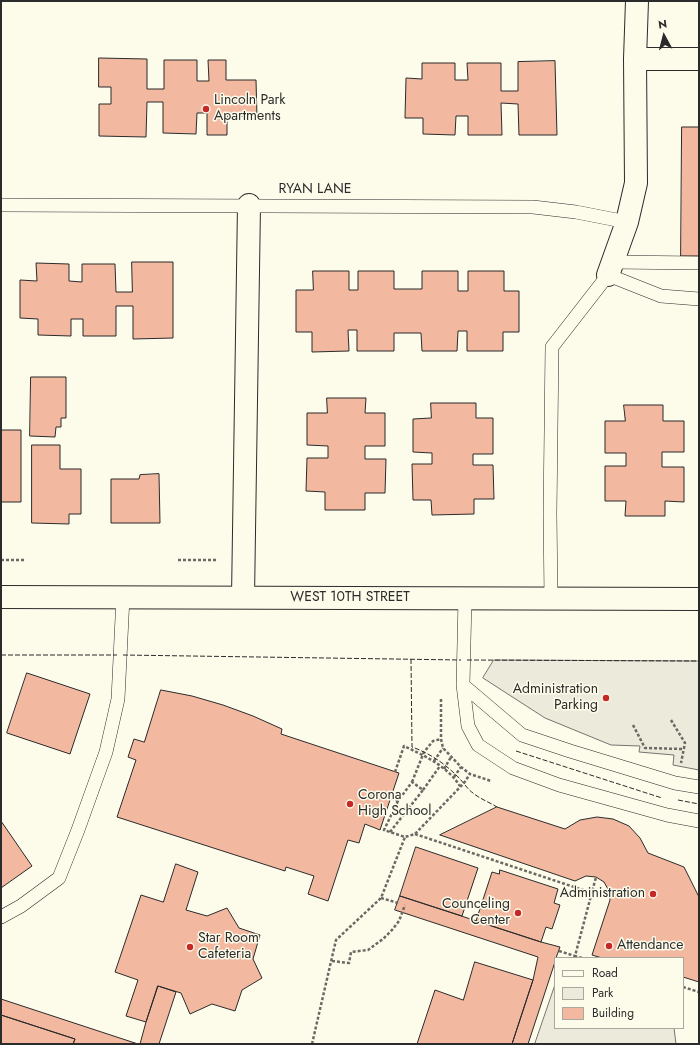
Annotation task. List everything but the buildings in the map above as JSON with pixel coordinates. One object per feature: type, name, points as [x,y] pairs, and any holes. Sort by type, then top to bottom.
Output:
[{"type":"street","points":[[610,268],[627,222],[636,183],[637,1]]},
{"type":"street","points":[[636,59],[699,59]]},
{"type":"street","points":[[244,597],[249,206]]},
{"type":"street","name":"WEST 10TH STREET","points":[[1,597],[699,599]]},
{"type":"lane","name":"RYAN LANE","points":[[1,204],[533,207],[576,212],[627,222]]},
{"type":"lane","points":[[610,268],[699,263]]},
{"type":"lane","points":[[610,268],[661,296],[699,299]]},
{"type":"lane","points":[[551,599],[550,505],[552,347],[610,268]]},
{"type":"lane","points":[[1,918],[21,906],[60,878],[106,752],[118,699],[122,597]]},
{"type":"lane","points":[[466,599],[463,685],[468,726],[478,746],[513,768],[566,787],[667,815],[699,821]]},
{"type":"lane","points":[[463,685],[522,735],[675,783],[699,787]]},
{"type":"path","points":[[1,560],[26,560]]},
{"type":"path","points":[[178,560],[219,560]]},
{"type":"path","points":[[671,720],[685,743],[680,765]]},
{"type":"path","points":[[633,725],[645,748],[683,749]]},
{"type":"path","points":[[441,739],[433,741],[422,755],[412,782],[398,801],[384,830],[405,837],[415,834],[464,783],[470,774]]},
{"type":"path","points":[[395,772],[404,746],[434,761],[454,777],[460,786]]},
{"type":"path","points":[[434,761],[443,748]]},
{"type":"path","points":[[444,769],[451,757]]},
{"type":"path","points":[[390,832],[440,766]]},
{"type":"path","points":[[454,777],[460,767]]},
{"type":"path","points":[[412,782],[423,790]]},
{"type":"path","points":[[391,798],[398,801]]},
{"type":"path","points":[[415,834],[592,893]]},
{"type":"path","points":[[312,1044],[336,940],[381,898],[405,837]]},
{"type":"path","points":[[575,956],[596,877]]},
{"type":"path","points":[[381,898],[398,903]]},
{"type":"path","points":[[332,961],[349,963],[351,952],[368,950],[383,939],[399,921],[405,905]]},
{"type":"path","points":[[559,951],[578,957]]},
{"type":"path","points":[[684,987],[699,992]]},
{"type":"green space","points":[[554,988],[554,1029],[674,1029],[676,1044],[535,1044]]},
{"type":"shaded area","name":"Administration Parking","points":[[494,660],[699,661],[699,770],[673,765],[674,755],[639,752],[640,746],[611,745],[545,718],[483,678]]},
{"type":"fence","points":[[1,655],[117,655]]},
{"type":"fence","points":[[123,655],[461,660]]},
{"type":"fence","points":[[411,659],[412,747],[441,762],[471,791],[497,807]]},
{"type":"fence","points":[[467,660],[699,661]]},
{"type":"fence","points":[[516,751],[662,798]]},
{"type":"fence","points":[[678,800],[699,804]]},
{"type":"place","name":"Lincoln Park Apartments","points":[[206,109]]},
{"type":"place","name":"Administration Parking","points":[[606,698]]},
{"type":"place","name":"Corona High School","points":[[350,804]]},
{"type":"place","name":"Administration","points":[[653,894]]},
{"type":"place","name":"Counceling Center","points":[[518,913]]},
{"type":"place","name":"Attendance","points":[[609,946]]},
{"type":"place","name":"Star Room Cafeteria","points":[[190,947]]}]
